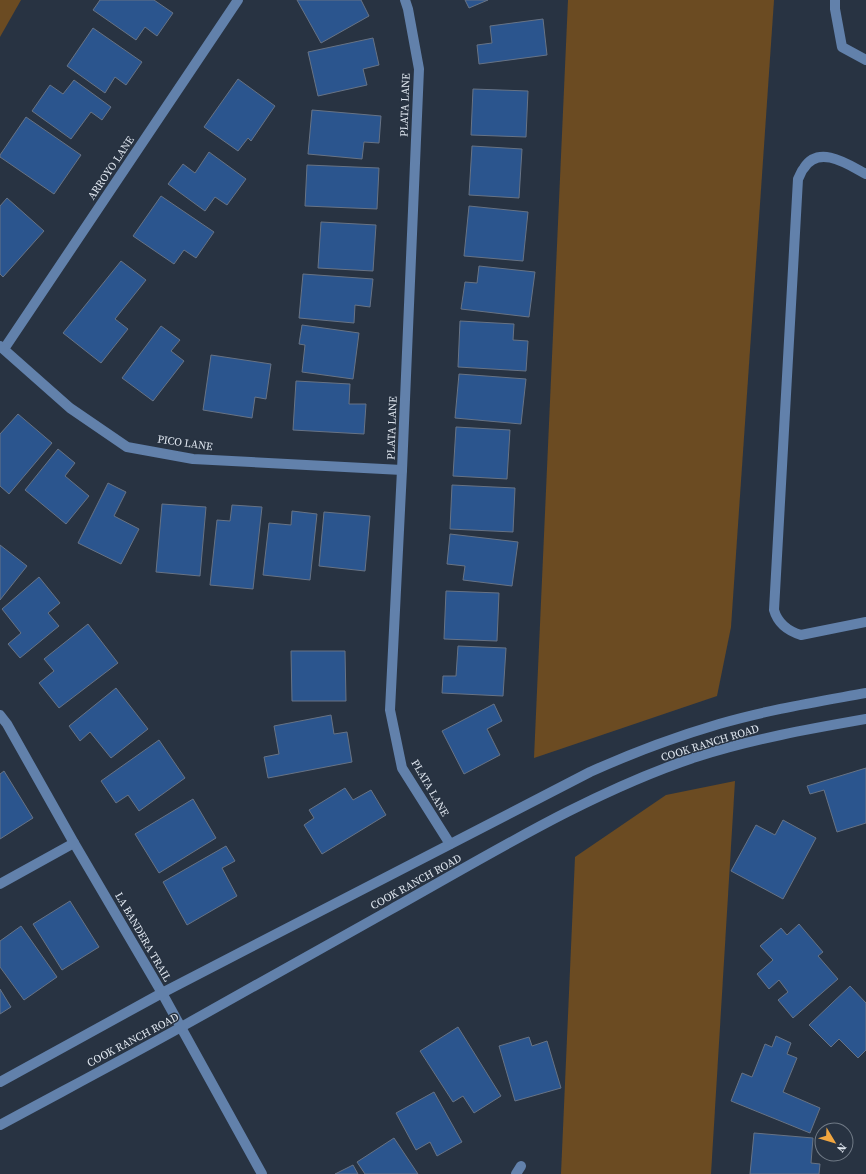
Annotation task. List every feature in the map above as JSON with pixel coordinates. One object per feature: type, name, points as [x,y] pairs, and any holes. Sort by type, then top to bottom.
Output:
[{"type":"street","name":"ARROYO LANE","points":[[2,347],[238,0]]},
{"type":"street","name":"PLATA LANE","points":[[405,0],[419,69],[390,710],[402,768],[450,844]]},
{"type":"street","points":[[835,0],[835,9],[842,47],[866,60]]},
{"type":"street","points":[[866,174],[835,158],[821,157],[809,161],[798,179],[774,610],[776,618],[783,625],[792,632],[802,635],[866,622]]},
{"type":"street","name":"PICO LANE","points":[[2,347],[70,408],[127,446],[193,459],[402,470]]},
{"type":"street","name":"COOK RANCH ROAD","points":[[0,1082],[162,993],[590,772],[664,742],[721,723],[792,707],[866,693]]},
{"type":"street","name":"LA BANDERA TRAIL","points":[[0,715],[7,724],[74,843],[162,993],[262,1174]]},
{"type":"street","name":"COOK RANCH ROAD","points":[[0,1125],[181,1027],[529,832],[610,791],[695,757],[770,737],[866,718]]},
{"type":"street","points":[[0,884],[74,843]]},
{"type":"shaded area","points":[[0,0],[21,0],[0,37]]},
{"type":"shaded area","points":[[568,0],[774,0],[731,627],[717,696],[534,758]]},
{"type":"shaded area","points":[[735,781],[711,1174],[561,1174],[575,857],[666,795]]},
{"type":"building","points":[[100,0],[154,0],[173,13],[157,36],[145,27],[136,40],[93,10]]},
{"type":"building","points":[[297,0],[361,0],[369,16],[321,43]]},
{"type":"building","points":[[465,0],[488,0],[469,8]]},
{"type":"building","points":[[543,19],[547,55],[479,64],[477,45],[492,43],[490,26]]},
{"type":"building","points":[[93,28],[142,62],[126,85],[115,77],[105,93],[67,66]]},
{"type":"building","points":[[373,38],[379,65],[363,69],[367,85],[318,96],[308,52]]},
{"type":"building","points":[[238,79],[275,106],[251,141],[248,138],[238,151],[204,127]]},
{"type":"building","points":[[74,80],[111,107],[102,120],[91,112],[71,139],[32,111],[50,85],[63,94]]},
{"type":"building","points":[[473,89],[528,91],[526,137],[471,135]]},
{"type":"building","points":[[312,110],[381,116],[379,143],[364,142],[362,159],[308,154]]},
{"type":"building","points":[[26,117],[81,155],[54,194],[0,157]]},
{"type":"building","points":[[472,146],[522,149],[519,198],[469,195]]},
{"type":"building","points":[[209,152],[246,179],[227,205],[215,197],[205,211],[168,184],[183,164],[195,173]]},
{"type":"building","points":[[307,165],[379,168],[377,209],[305,206]]},
{"type":"building","points":[[161,196],[214,232],[196,258],[184,250],[174,264],[133,236]]},
{"type":"building","points":[[7,198],[44,231],[3,277],[0,274],[0,206]]},
{"type":"building","points":[[469,206],[528,212],[523,261],[464,256]]},
{"type":"building","points":[[321,222],[376,225],[373,271],[318,268]]},
{"type":"building","points":[[121,261],[146,280],[115,319],[128,329],[101,363],[63,333]]},
{"type":"building","points":[[479,266],[535,272],[529,317],[461,309],[465,282],[477,283]]},
{"type":"building","points":[[303,274],[373,279],[370,307],[355,305],[354,323],[299,318]]},
{"type":"building","points":[[460,321],[514,324],[513,340],[528,341],[526,371],[458,367]]},
{"type":"building","points":[[302,325],[359,333],[353,379],[302,372],[305,345],[299,344]]},
{"type":"building","points":[[161,326],[180,340],[171,351],[184,361],[153,401],[122,378]]},
{"type":"building","points":[[211,355],[271,364],[266,399],[255,397],[252,418],[203,410]]},
{"type":"building","points":[[459,374],[526,379],[521,424],[455,418]]},
{"type":"building","points":[[296,381],[350,384],[349,404],[366,404],[364,434],[293,430]]},
{"type":"building","points":[[18,414],[52,443],[9,494],[0,486],[0,434]]},
{"type":"building","points":[[456,427],[510,430],[507,479],[453,476]]},
{"type":"building","points":[[58,449],[75,463],[65,476],[89,496],[66,524],[25,490]]},
{"type":"building","points":[[108,483],[126,492],[114,516],[139,529],[121,564],[78,543]]},
{"type":"building","points":[[452,485],[515,488],[513,532],[450,529]]},
{"type":"building","points":[[162,504],[206,507],[200,576],[156,572]]},
{"type":"building","points":[[232,505],[262,507],[253,589],[210,585],[217,520],[230,521]]},
{"type":"building","points":[[292,511],[317,514],[310,580],[263,575],[269,523],[291,525]]},
{"type":"building","points":[[324,512],[370,516],[365,571],[319,566]]},
{"type":"building","points":[[450,534],[518,542],[512,586],[463,580],[465,566],[447,564]]},
{"type":"building","points":[[0,545],[27,566],[0,600]]},
{"type":"building","points":[[39,577],[60,603],[48,613],[59,626],[20,658],[8,644],[21,633],[2,609]]},
{"type":"building","points":[[446,591],[499,593],[497,641],[444,639]]},
{"type":"building","points":[[88,624],[118,663],[59,708],[39,683],[54,671],[44,659]]},
{"type":"building","points":[[458,646],[506,648],[503,696],[442,693],[443,676],[456,676]]},
{"type":"building","points":[[291,651],[345,651],[346,701],[292,701]]},
{"type":"building","points":[[116,688],[148,729],[111,758],[90,732],[80,741],[69,726]]},
{"type":"building","points":[[494,704],[502,721],[487,729],[500,755],[464,774],[442,731]]},
{"type":"building","points":[[331,715],[334,734],[347,732],[352,762],[268,778],[264,757],[279,754],[274,726]]},
{"type":"building","points":[[159,740],[185,778],[139,811],[128,795],[116,803],[101,781]]},
{"type":"building","points":[[866,768],[866,823],[837,832],[824,790],[810,794],[807,786]]},
{"type":"building","points":[[4,771],[33,818],[0,839],[0,774]]},
{"type":"building","points":[[345,788],[353,800],[371,790],[386,815],[322,854],[304,825],[314,818],[309,810]]},
{"type":"building","points":[[193,799],[216,838],[159,873],[135,834]]},
{"type":"building","points":[[783,820],[816,838],[783,899],[731,871],[756,825],[775,835]]},
{"type":"building","points":[[226,846],[235,861],[222,868],[237,896],[187,925],[163,882]]},
{"type":"building","points":[[70,901],[99,947],[62,970],[33,924]]},
{"type":"building","points":[[799,924],[823,952],[818,956],[838,979],[793,1018],[778,1000],[788,992],[779,980],[769,989],[757,974],[773,960],[760,946],[781,928],[787,935]]},
{"type":"building","points":[[21,926],[57,977],[24,1000],[0,967],[0,941]]},
{"type":"building","points":[[850,986],[866,1003],[866,1050],[858,1058],[839,1039],[831,1047],[809,1025]]},
{"type":"building","points":[[0,989],[11,1007],[0,1014]]},
{"type":"building","points":[[458,1027],[501,1096],[474,1113],[463,1096],[453,1102],[420,1051]]},
{"type":"building","points":[[776,1036],[791,1043],[787,1054],[797,1058],[783,1092],[820,1108],[810,1133],[731,1101],[742,1073],[752,1077],[765,1044],[772,1047]]},
{"type":"building","points":[[529,1037],[532,1046],[547,1041],[561,1088],[515,1101],[499,1046]]},
{"type":"building","points":[[434,1092],[462,1142],[437,1156],[430,1142],[416,1150],[396,1113]]},
{"type":"building","points":[[754,1133],[813,1138],[811,1163],[820,1164],[819,1174],[750,1174]]},
{"type":"building","points":[[394,1138],[418,1174],[365,1174],[357,1162]]},
{"type":"building","points":[[353,1165],[358,1174],[335,1174]]}]
